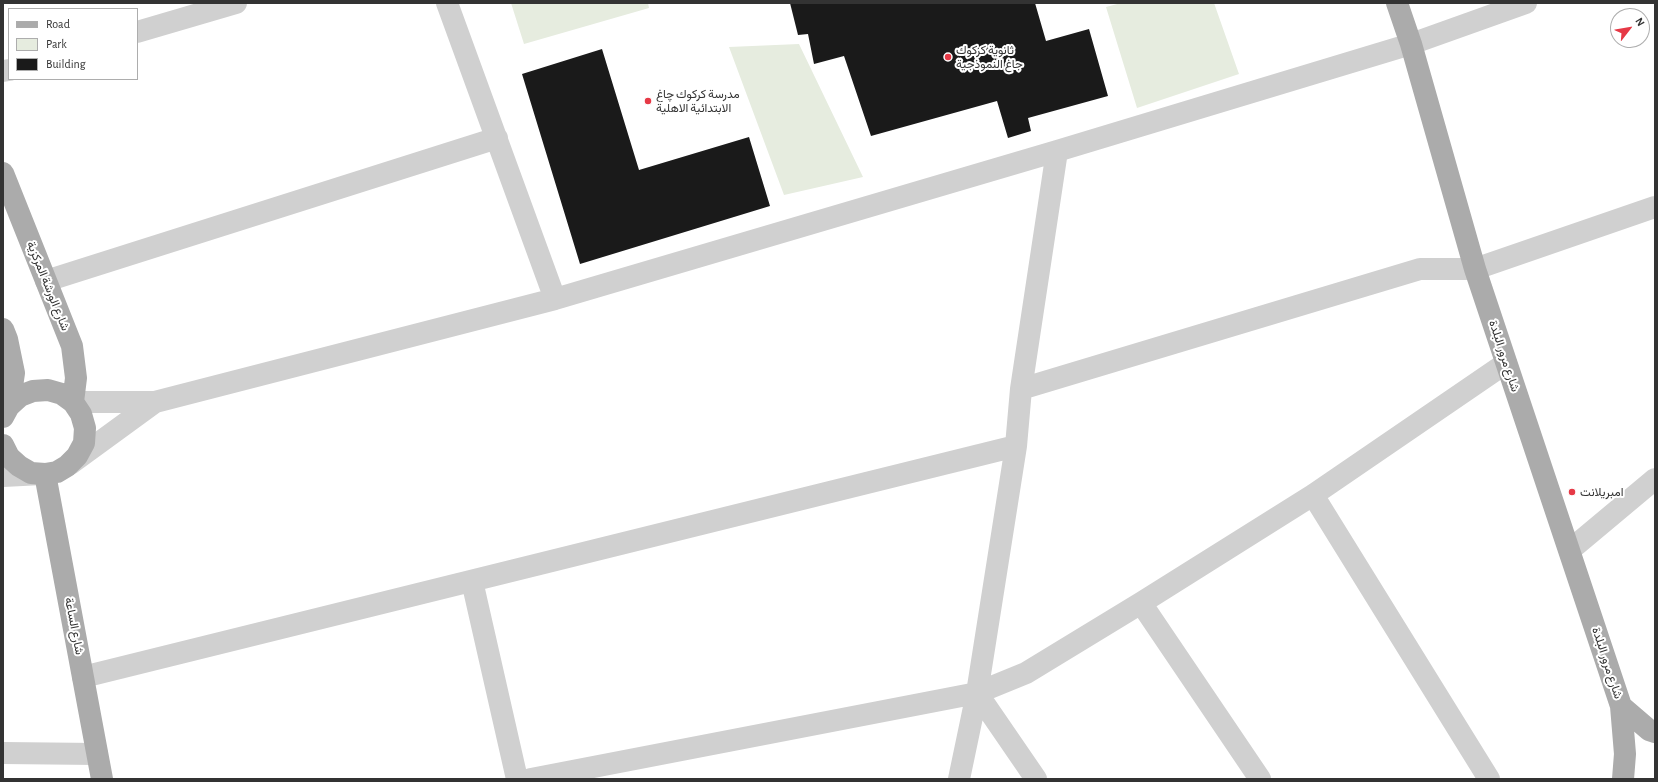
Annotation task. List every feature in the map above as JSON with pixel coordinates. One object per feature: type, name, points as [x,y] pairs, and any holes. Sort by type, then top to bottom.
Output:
[{"type":"main road","name":"شارع مرور البلدة","points":[[1397,3],[1475,269],[1621,706],[1625,754],[1623,779]]},
{"type":"main road","name":"شارع الورشة المركزية","points":[[3,173],[72,346],[76,378],[73,402]]},
{"type":"main road","points":[[3,329],[7,339],[14,373],[5,411]]},
{"type":"main road","points":[[3,445],[9,457],[19,466],[31,473],[45,474],[57,472],[68,466],[78,456],[84,442],[85,428],[81,414],[73,402],[62,394],[48,390],[33,391],[20,396],[5,411]]},
{"type":"main road","name":"شارع الساعة","points":[[45,474],[102,779]]},
{"type":"main road","name":"شارع مرور البلدة","points":[[1621,706],[1649,730],[1655,732]]},
{"type":"street","points":[[138,32],[236,3]]},
{"type":"street","points":[[447,3],[555,299]]},
{"type":"street","points":[[73,402],[155,402],[555,299],[1057,151],[1410,44],[1526,3]]},
{"type":"street","points":[[46,281],[497,138]]},
{"type":"street","points":[[959,779],[977,693],[1016,446],[1021,389],[1057,151]]},
{"type":"street","points":[[1021,389],[1420,269],[1475,269],[1655,207]]},
{"type":"street","points":[[531,779],[977,693],[1026,673],[1141,603],[1312,495],[1506,363]]},
{"type":"street","points":[[68,466],[155,402]]},
{"type":"street","points":[[83,677],[1016,446]]},
{"type":"street","points":[[3,476],[45,474]]},
{"type":"street","points":[[1570,550],[1655,479]]},
{"type":"street","points":[[1312,495],[1489,779]]},
{"type":"street","points":[[472,581],[516,779]]},
{"type":"street","points":[[1141,603],[1260,779]]},
{"type":"street","points":[[977,693],[1036,779]]},
{"type":"street","points":[[3,752],[97,754]]},
{"type":"green space","points":[[511,3],[648,3],[649,8],[524,44]]},
{"type":"green space","points":[[1121,3],[1214,3],[1239,74],[1137,108],[1106,7]]},
{"type":"green space","points":[[799,44],[863,177],[784,195],[729,47]]},
{"type":"building","points":[[790,3],[1035,3],[1046,41],[1089,29],[1108,96],[1028,118],[1031,131],[1008,138],[997,101],[871,136],[844,56],[814,64],[808,34],[798,35]]},
{"type":"building","points":[[602,49],[639,170],[749,137],[770,206],[580,264],[522,74]]},
{"type":"place","name":"ثانوية كركوك جاغ النموذجية","points":[[948,57]]},
{"type":"place","name":"مدرسة كركوك چاغ الابتدائية الاهلية","points":[[648,101]]},
{"type":"place","name":"امبريلانت","points":[[1572,492]]}]
